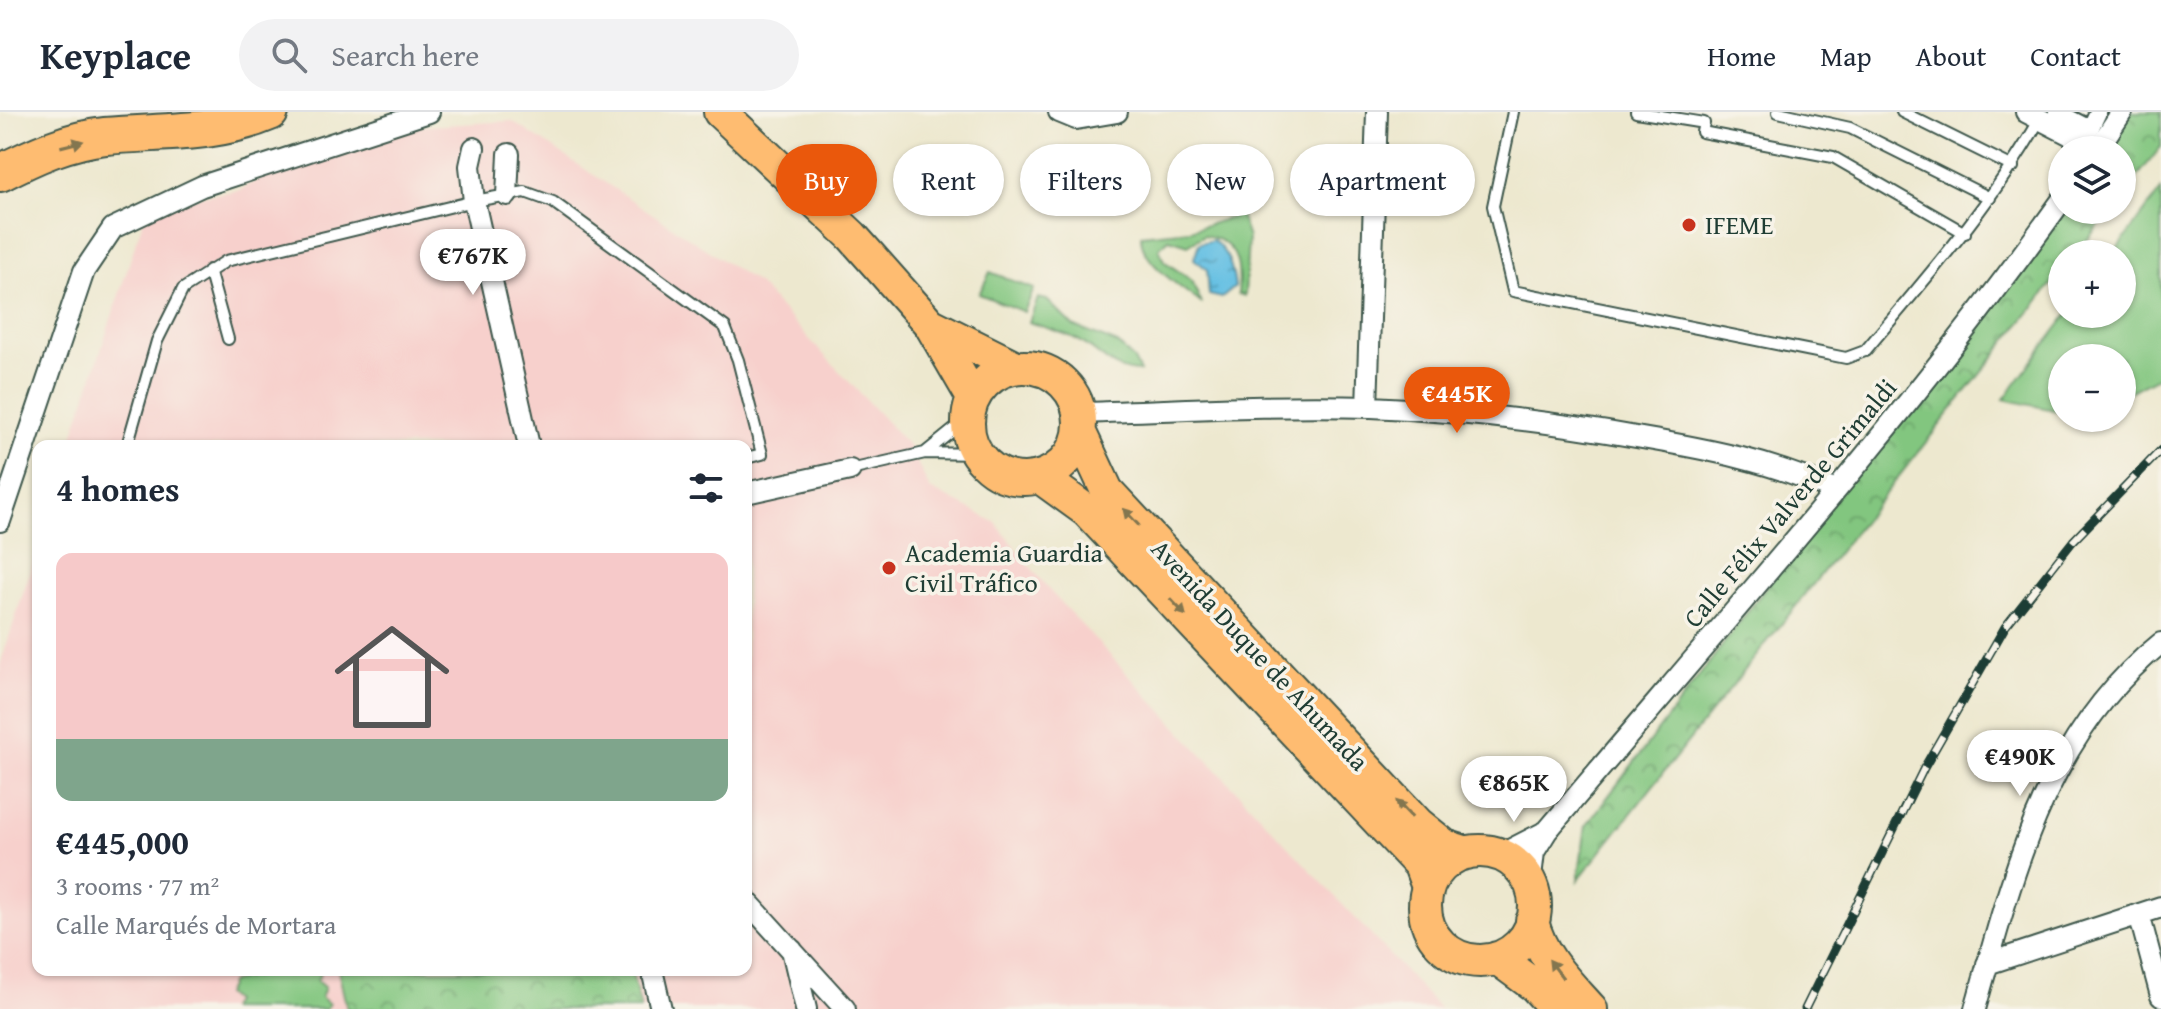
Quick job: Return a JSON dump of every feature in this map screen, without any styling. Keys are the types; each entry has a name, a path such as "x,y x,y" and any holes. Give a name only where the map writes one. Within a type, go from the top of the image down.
{"highway":[{"path":"0,173 41,152 102,136 221,129 270,112"}],"main road":[{"path":"720,112 852,236 930,324 970,409 970,441 978,454 1000,474 1018,479 1040,477 1057,468 1071,454 1080,423 1072,392 1055,375 1037,368 1016,367 930,324"},
{"path":"970,409 991,377 1016,367"},
{"name":"Avenida Duque de Ahumada","path":"1080,423 1107,491 1418,824 1445,846 1467,853"},
{"name":"Avenida Duque de Ahumada","path":"1040,477 1087,511 1109,534 1420,865 1428,887"},
{"path":"1532,921 1519,944 1497,958 1463,958 1441,945 1429,927 1425,914 1428,887 1445,863 1467,853 1500,855 1523,872 1534,899 1532,921 1537,939 1554,969 1591,1009"},
{"path":"1497,958 1535,986 1556,1009"}],"street":[{"path":"0,521 84,271 113,228 202,186 429,112"},
{"path":"1059,112 1076,119 1117,112"},
{"path":"1367,407 1377,112"},
{"path":"2041,114 2090,129 2098,112"},
{"path":"2106,136 2122,112"},
{"path":"2041,114 2077,136"},
{"path":"474,148 470,166 474,201 528,440"},
{"path":"507,195 509,154"},
{"name":"Calle Félix Valverde Grimaldi","path":"1530,885 1534,852 1547,831 1984,310 2048,220"},
{"path":"1080,423 1251,406 1367,407 1499,417 1664,442 1796,472 1835,491"},
{"path":"752,492 850,470"},
{"path":"1975,1009 2017,858 2052,782 2072,746 2111,693 2161,643"},
{"name":"Calle Félix Valverde Grimaldi","path":"1500,855 1547,831"},
{"path":"752,906 845,1009"},
{"path":"1987,964 2161,907"},
{"path":"2139,914 2161,996"},
{"path":"792,948 806,1009"},
{"path":"653,976 661,1009"}],"lane":[{"path":"1513,112 1493,206 1513,291 1846,358 1865,351 1965,233 2013,167 2041,114"},
{"path":"1636,112 1705,118 1702,132 1833,157 1965,233"},
{"path":"1778,112 1850,128 1990,198"},
{"path":"1902,112 2013,167"},
{"path":"129,440 157,341 183,289 209,270 251,252 474,201 535,193 553,202 725,327 738,360 762,454 752,456"},
{"path":"209,270 228,339"},
{"path":"925,453 970,409"},
{"path":"850,470 925,453 978,454"}],"shaded area":[{"name":"Academia Guardia Civil Tráfico","path":"512,121 757,283 909,446 930,489 995,522 1049,590 1440,1009 0,1009 0,665 32,566 32,976 752,976 752,440 72,440 148,205 240,190 343,131"}],"green space":[{"path":"2125,112 2161,112 2161,147 2136,178 2136,136 2107,136"},
{"path":"2161,190 2161,375 2136,388 2136,344 2048,344 2048,409 2004,399 2057,328 2136,328 2136,240 2124,240"},
{"path":"2048,214 2048,224 2100,224 2087,240 2048,240 2048,289 1578,880 1586,826"},
{"path":"1240,216 1248,238 1245,296 1238,294 1239,272 1234,255 1230,248 1215,238 1204,235 1188,245 1169,239 1159,248 1164,261 1191,280 1202,304 1164,274 1147,255 1141,235 1190,230"},
{"path":"990,272 1034,289 1024,312 979,294"},
{"path":"1038,298 1047,300 1073,326 1118,344 1134,360 1140,372 1122,369 1073,337 1029,322"},
{"path":"258,976 319,976 317,981 325,988 321,997 329,1004 326,1009 229,1009 233,1001 225,994 231,982"},
{"path":"339,976 633,976 641,1009 347,1009"}],"water":[{"path":"1213,240 1226,255 1234,280 1235,287 1222,298 1209,295 1207,269 1194,259 1199,243"}],"railway":[{"path":"1805,1009 1924,768 2005,627 2073,541 2161,450"}],"place":[{"name":"IFEME","path":"1689,225"},
{"name":"Academia Guardia Civil Tráfico","path":"889,568"}]}
